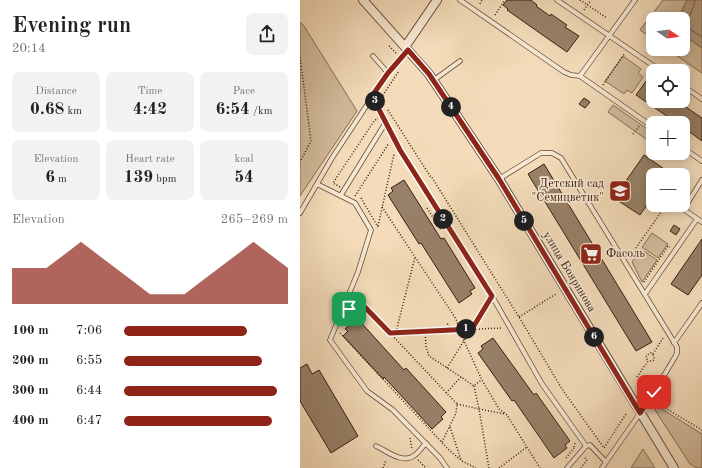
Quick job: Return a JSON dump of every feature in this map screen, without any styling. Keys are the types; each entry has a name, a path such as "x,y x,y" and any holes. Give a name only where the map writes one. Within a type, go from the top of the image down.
{"street":[{"name":"улица Бояринова","path":"362,0 434,80 499,179 674,468"},
{"path":"406,48 436,0"}],"lane":[{"path":"460,0 564,72 580,76 646,122"},
{"path":"557,0 650,64"},
{"path":"580,76 635,0"},
{"path":"300,213 332,158 372,96 406,48"},
{"path":"373,56 388,73"},
{"path":"434,80 460,61"},
{"path":"690,91 702,100"},
{"path":"372,96 400,150 492,296 542,384 586,446"},
{"path":"340,196 386,122"},
{"path":"499,179 541,153 552,153 558,155 645,294 677,350 675,357 650,399 602,468"},
{"path":"690,153 702,161"},
{"path":"702,180 684,207 686,211 702,222"},
{"path":"317,184 355,203 371,230 358,272 330,340 367,391 393,410 440,458 447,468"},
{"path":"645,294 697,218"},
{"path":"674,343 702,303"},
{"path":"376,446 399,458 406,459 414,456 426,443"},
{"path":"586,446 590,445 606,462"},
{"path":"567,468 586,446"}],"path":[{"path":"480,4 482,0"},
{"path":"495,15 505,0"},
{"path":"580,0 607,18"},
{"path":"381,98 405,62 389,46"},
{"path":"599,90 628,49"},
{"path":"300,57 311,141 300,162"},
{"path":"385,105 459,219 562,390 604,448 626,414"},
{"path":"634,134 643,120"},
{"path":"355,196 388,142 391,148"},
{"path":"382,207 456,319 464,341 482,380 499,409 507,415 540,468"},
{"path":"626,263 661,212"},
{"path":"396,332 415,257"},
{"path":"350,291 457,404 507,415"},
{"path":"519,317 556,294"},
{"path":"447,368 492,296"},
{"path":"349,309 358,300"},
{"path":"446,322 452,330"},
{"path":"341,327 339,333 449,450 462,461 476,468"},
{"path":"390,333 502,328"},
{"path":"425,331 426,347 429,356 474,386 489,468"},
{"path":"648,361 652,362 654,360 653,354 663,338"},
{"path":"637,377 648,361 646,360 647,355 653,354"},
{"path":"446,393 461,377"},
{"path":"474,386 482,380"},
{"path":"650,399 702,430"},
{"path":"442,442 456,413 457,404"},
{"path":"450,427 462,461"},
{"path":"499,468 527,447"},
{"path":"383,468 386,460"}],"shaded area":[{"path":"663,0 687,0 681,12 654,12"},
{"path":"300,22 304,26 357,111 300,196"},
{"path":"646,22 646,34 640,30"},
{"path":"690,40 702,48 702,73 677,56 690,56"},
{"path":"623,56 641,69 638,73 643,77 632,93 627,90 624,94 605,81"},
{"path":"613,105 646,128 646,139 608,112"},
{"path":"652,233 668,244 658,258 642,247"},
{"path":"641,249 657,260 642,282 632,262"},
{"path":"657,406 702,434 702,468 697,468 690,464 655,410"},
{"path":"643,449 655,468 631,468"}],"water":[{"path":"687,0 702,0 702,48 690,40 690,12 681,12"}],"building":[{"path":"507,0 531,0 537,5 536,6 550,16 551,14 567,25 565,27 579,36 567,52 507,10 508,9 503,5"},
{"path":"646,81 646,102 636,95"},
{"path":"584,98 590,102 585,108 579,104"},
{"path":"655,108 687,108 702,118 702,141 690,132 690,116 667,116"},
{"path":"644,155 646,156 646,160 651,160 663,168 646,168 646,206 640,215 614,198"},
{"path":"544,164 652,342 636,351 528,174"},
{"path":"404,180 441,239 444,238 475,288 470,291 472,294 459,303 421,243 419,244 388,195 393,191 391,188"},
{"path":"674,225 680,229 676,235 670,231"},
{"path":"702,239 702,275 688,295 671,284"},
{"path":"357,318 404,370 406,368 446,412 441,417 443,419 432,429 384,377 383,379 343,336 348,331 345,329"},
{"path":"493,338 534,395 536,393 570,441 565,445 567,448 554,458 514,400 512,401 478,353 483,349 481,346"},
{"path":"307,364 312,374 319,370 358,436 331,453 300,401 300,368"}],"place":[{"name":"Детский сад \"Семицветик\"","path":"620,191"},
{"name":"Фасоль","path":"591,254"}],"route":[{"path":"349,309 358,300 390,333 472,329 492,296 400,150 372,96 388,73 408,50 429,74 499,179 640,413 654,392"}]}
